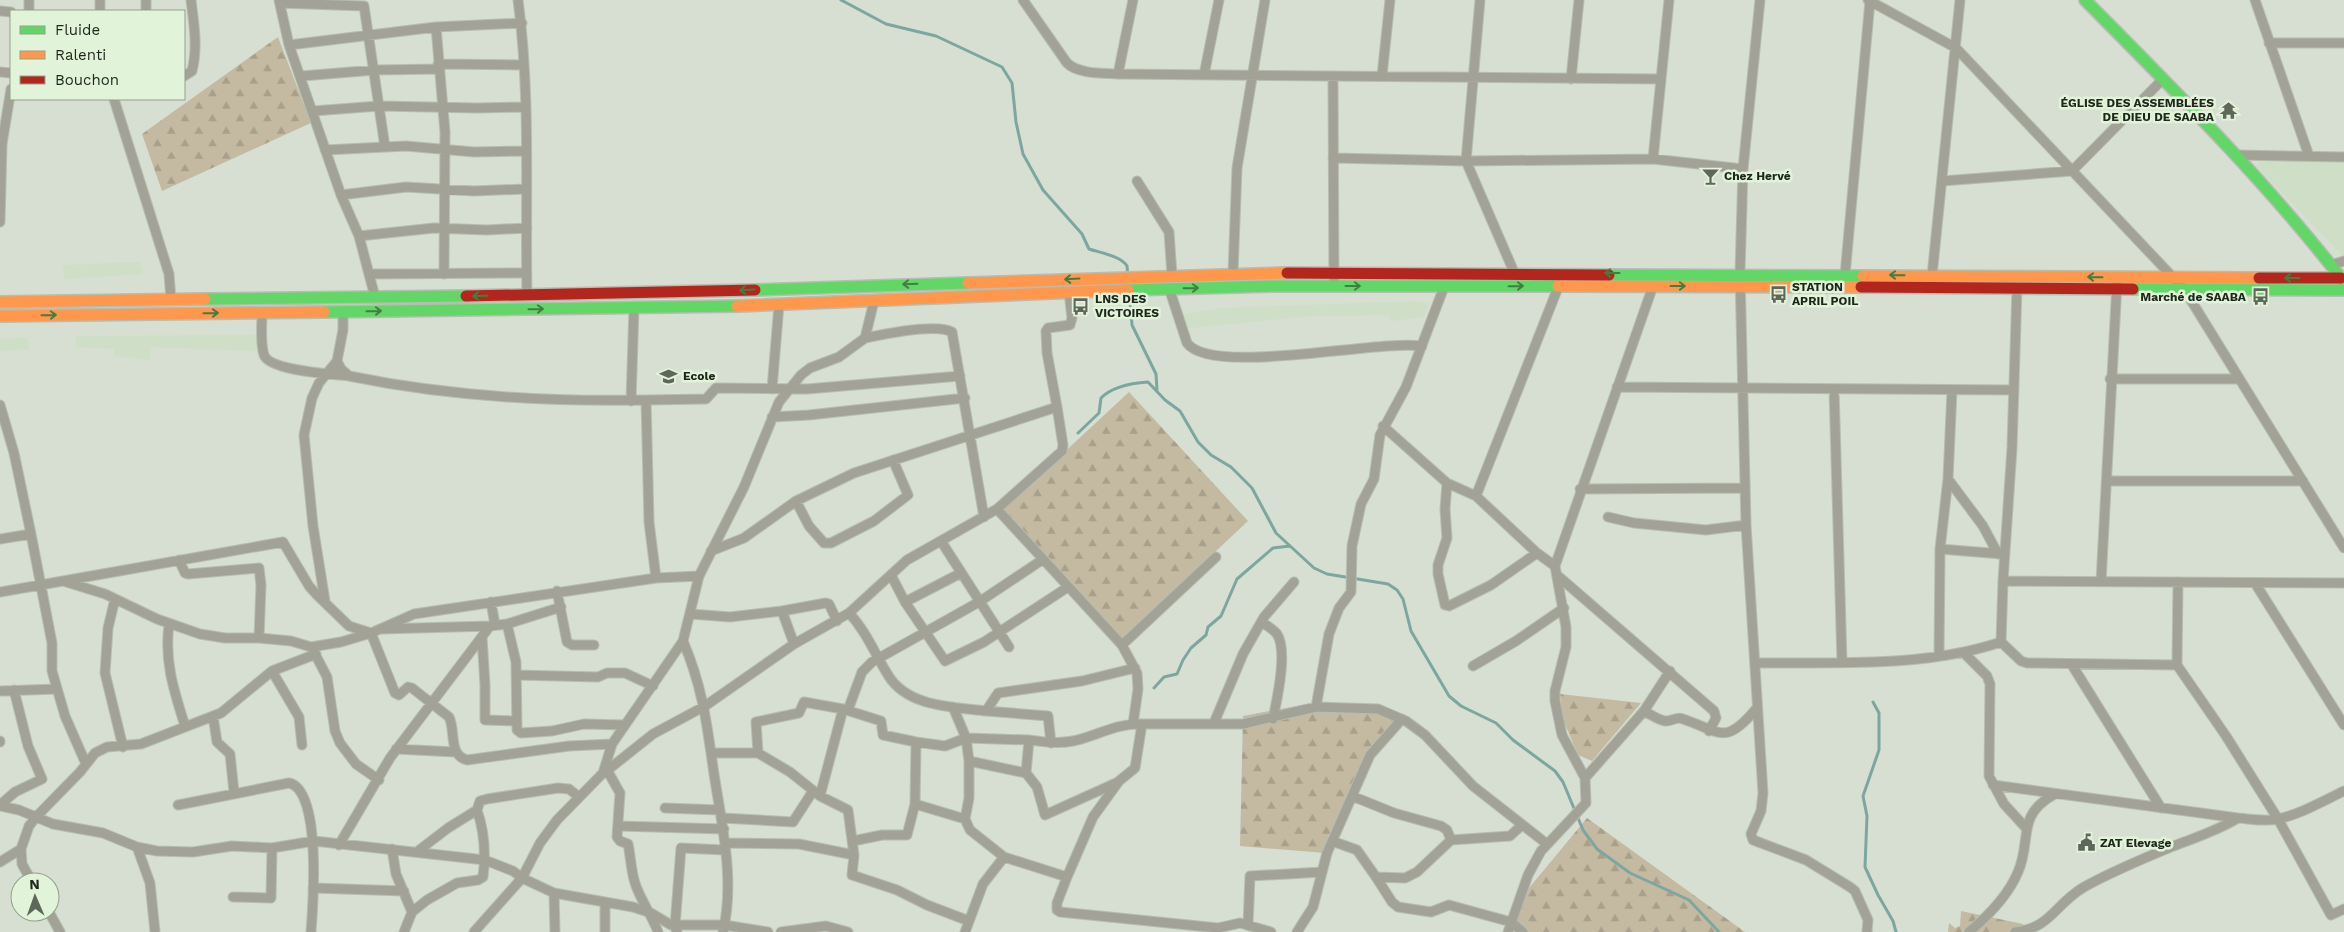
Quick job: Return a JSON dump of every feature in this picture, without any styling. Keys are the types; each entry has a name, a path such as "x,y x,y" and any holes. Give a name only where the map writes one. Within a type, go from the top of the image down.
{"street":[{"path":"185,76 192,72 196,52 196,33 191,0"},
{"path":"518,0 522,23 524,65 527,228 526,295"},
{"path":"1023,0 1070,66 1118,74 1382,76 1472,79 1660,79"},
{"path":"1118,74 1133,0"},
{"path":"1204,75 1219,0"},
{"path":"1233,273 1236,168 1251,75 1266,0"},
{"path":"1382,76 1390,0"},
{"path":"1480,0 1466,160 1514,272"},
{"path":"1571,79 1578,0"},
{"path":"1653,159 1669,0"},
{"path":"1760,0 1743,169 1740,274 1746,525 1762,806 1751,838 1761,844 1806,860 1855,891 1868,920 1867,932"},
{"path":"1845,274 1869,0 1956,48 2175,278 2184,289 2344,548"},
{"path":"1932,276 1960,0"},
{"path":"2085,0 2236,155 2306,234 2342,280"},
{"path":"2254,0 2309,156"},
{"path":"376,297 359,236 341,195 302,76 289,45 279,2 363,6 375,70 385,147"},
{"path":"289,45 436,27 522,23"},
{"path":"436,27 445,150 444,274"},
{"path":"2269,43 2344,43"},
{"path":"302,76 375,70 524,65"},
{"path":"1333,77 1334,286"},
{"path":"1942,180 2072,171 2162,80"},
{"path":"0,222 3,114 10,92"},
{"path":"114,100 169,274 172,300"},
{"path":"312,111 379,106 477,108 524,106"},
{"path":"325,150 406,146 445,150 525,151"},
{"path":"2236,155 2344,156"},
{"path":"1333,158 1466,160 1653,159 1743,169"},
{"path":"1137,182 1169,232 1172,275"},
{"path":"341,195 406,187 474,191 526,190"},
{"path":"359,236 444,228 486,230 527,228"},
{"path":"2332,265 2344,261"},
{"path":"0,302 716,292 1233,273 1334,272 1845,274 2117,283 2184,289 2344,290"},
{"path":"370,274 526,273"},
{"path":"0,316 779,305 1169,288 1559,285 2017,288 2175,278 2342,280"},
{"path":"2100,582 2107,482 2110,379 2117,283"},
{"path":"1476,496 1559,285"},
{"path":"1508,932 1528,875 1547,844 1584,806 1586,799 1585,778 1562,735 1555,701 1555,691 1566,647 1564,608 1555,566 1580,489 1653,286"},
{"path":"1316,707 1329,634 1339,608 1351,592 1352,546 1361,504 1374,479 1379,440 1383,426 1406,388 1444,287"},
{"path":"1169,288 1187,343 1207,354 1227,357 1318,354 1396,344 1422,346"},
{"path":"2017,288 2014,390 2002,554 2001,642 2021,661 2027,663 2177,665"},
{"path":"474,932 522,878 540,844 557,820 605,771 653,734 705,706 794,644 849,613 915,555 996,509 1062,451 1063,445 1047,353 1046,331 1048,328 1070,325 1072,318 1069,292"},
{"path":"865,338 874,301"},
{"path":"772,389 779,305"},
{"path":"631,400 634,308"},
{"path":"325,601 303,450 307,412 319,383 337,361 343,330 343,312"},
{"path":"262,313 263,350 266,359 284,367 445,392 530,398 703,399 709,397 716,388 827,388 960,376"},
{"path":"658,932 651,913 641,898 635,884 628,844 617,839 620,793 605,771 612,744 683,641 691,614 698,576 744,487 772,417 789,388 810,368 840,357 865,338 897,332 943,328 949,330 954,335 984,517"},
{"path":"337,361 341,369 349,376"},
{"path":"2110,379 2239,379"},
{"path":"1618,387 2014,390"},
{"path":"1834,389 1842,662"},
{"path":"1939,656 1940,549 1948,479 1952,390"},
{"path":"772,417 809,415 965,398"},
{"path":"646,400 649,522 656,578"},
{"path":"0,405 14,453 31,534 52,643 52,664 57,689 72,735 86,764"},
{"path":"711,551 744,538 796,501 854,473 1057,407"},
{"path":"1383,426 1447,483 1476,496 1537,553 1555,566"},
{"path":"796,501 815,536 824,543 831,543 874,521 908,495 893,460"},
{"path":"1948,479 2002,554"},
{"path":"2107,482 2303,481"},
{"path":"1447,483 1445,509 1447,538 1438,565 1438,574 1445,605 1449,606 1491,585 1537,553"},
{"path":"1580,489 1745,488"},
{"path":"996,509 1122,644 1135,668 1138,689 1135,768 1119,782 1093,817 1057,902 1057,910 1060,912 1218,928 1236,923 1271,932"},
{"path":"1608,517 1634,523 1706,530 1746,525"},
{"path":"0,539 31,534"},
{"path":"941,541 1009,647"},
{"path":"0,592 283,542 309,586 349,626 374,631 493,626 508,624 561,607"},
{"path":"1940,549 2002,554"},
{"path":"1122,644 1216,557"},
{"path":"179,560 185,573 191,574 259,568 261,585 259,638"},
{"path":"665,808 793,822 816,793 845,710 864,670 879,657 979,602 1042,560"},
{"path":"905,602 961,573"},
{"path":"891,575 905,602 945,661 984,642 1068,587"},
{"path":"26,872 22,864 20,849 29,826 95,753 102,748 141,744 213,716 230,706 272,671 313,650 374,631 414,614 557,591 656,578 698,576"},
{"path":"1558,576 1670,671 1716,714 1716,718 1709,731"},
{"path":"63,581 94,590 169,625 214,637 291,641 313,650 326,677 335,731 340,743 356,764 379,780"},
{"path":"2002,581 2344,583"},
{"path":"1214,723 1240,661 1262,622 1270,608 1294,582"},
{"path":"2178,582 2177,665 2226,736 2278,819 2331,915 2344,910"},
{"path":"2255,582 2344,725"},
{"path":"557,591 568,644 594,645"},
{"path":"115,599 108,628 105,673 123,747"},
{"path":"340,845 350,823 379,780 396,749 432,706 482,637 493,626 491,602"},
{"path":"691,614 728,617 782,611 828,603 837,621"},
{"path":"1473,666 1564,608"},
{"path":"782,611 794,644"},
{"path":"849,613 860,625 879,657 888,677 900,690 918,699 953,707 1048,716 1051,743"},
{"path":"1262,622 1273,630 1279,638 1280,677 1273,719"},
{"path":"508,624 516,675 516,729 521,733 552,731 584,724 625,725"},
{"path":"169,625 166,646 170,677 185,726"},
{"path":"374,631 395,694 399,695 410,687 450,720 455,752 460,758 467,760 569,746 612,744"},
{"path":"482,637 486,685 485,720 516,721"},
{"path":"683,641 705,706 724,829 728,885 724,929"},
{"path":"1755,663 1842,662 1939,656 1964,653 2001,642"},
{"path":"1964,653 1987,676 1990,684 1988,767 1993,785 2004,804 2026,828"},
{"path":"2072,665 2161,808"},
{"path":"986,711 998,693 1082,681 1135,668"},
{"path":"272,671 298,717 302,745"},
{"path":"1585,778 1644,710 1670,671"},
{"path":"516,675 598,677 607,673 624,673 653,686"},
{"path":"0,691 57,689"},
{"path":"14,690 28,746 42,779 14,792 0,805 63,827 103,833 137,847 157,851 193,852 232,846 272,848 314,841 418,851 485,860 513,871 522,878 554,893 633,907 651,913 676,929 724,929 768,932"},
{"path":"758,753 757,721 799,713 804,702 845,710 882,721 883,734 916,742 949,746 966,738 1029,740 1051,743 1072,741 1113,727 1138,724 1244,724 1273,719 1316,707 1372,708 1402,719 1425,735 1473,786 1547,844"},
{"path":"953,707 966,738 969,761 969,798 965,819 968,828 1004,857 1067,877"},
{"path":"1644,710 1666,721 1681,718 1709,731 1727,733 1743,725 1756,709"},
{"path":"213,716 217,742 230,754 234,792"},
{"path":"1297,932 1313,907 1332,841 1370,755 1402,719"},
{"path":"1026,773 1029,740"},
{"path":"853,841 882,835 906,835 915,804 916,742"},
{"path":"396,749 455,752"},
{"path":"712,753 758,753 790,772 816,793 848,810 854,855 852,875 897,890 927,905 970,920"},
{"path":"969,761 1026,773 1037,787 1044,813 1047,815 1119,782"},
{"path":"178,805 218,798 234,792 293,784 303,799 314,841 311,932"},
{"path":"1993,785 2054,795 2238,818 2278,819 2309,808 2344,791"},
{"path":"418,851 448,828 477,810 480,802 487,799 546,789 569,789 579,797"},
{"path":"1969,932 1982,921 2014,881 2020,869 2026,828 2035,808 2054,795"},
{"path":"1352,796 1394,813 1441,826 1447,830 1451,840"},
{"path":"915,804 965,819"},
{"path":"404,932 412,912 451,886 482,879 485,860 484,830 477,810"},
{"path":"2015,932 2028,930 2049,920 2064,900 2086,886 2238,818"},
{"path":"1376,877 1395,879 1412,875 1451,840 1510,836 1522,825"},
{"path":"618,826 724,829"},
{"path":"1332,841 1357,850 1392,902 1398,907 1431,912 1449,905 1511,922 1523,932"},
{"path":"676,929 681,848 799,844 854,855"},
{"path":"137,847 150,883 155,932"},
{"path":"233,897 271,898 272,848"},
{"path":"0,862 20,849"},
{"path":"392,850 396,874 412,912"},
{"path":"964,932 983,884 1004,857"},
{"path":"1248,925 1250,876 1322,872"},
{"path":"313,888 404,891"},
{"path":"554,893 555,932"},
{"path":"605,902 605,932"},
{"path":"781,932 826,926 848,932"}],"shaded area":[{"path":"2264,156 2344,157 2344,257 2256,166"},
{"path":"140,262 143,274 64,279 63,265"},
{"path":"1415,301 1428,303 1425,316 1390,321 1389,315 1312,316 1179,329 1178,315 1223,308"},
{"path":"256,335 258,351 151,347 150,360 114,356 114,349 76,347 76,336"},
{"path":"28,337 29,349 0,351 0,339"}],"green space":[{"path":"278,37 311,123 162,191 142,134"},
{"path":"1129,392 1248,521 1120,641 1000,512"},
{"path":"1560,694 1641,703 1592,761 1578,755 1562,717"},
{"path":"1302,705 1378,711 1398,720 1365,756 1325,853 1240,846 1243,716"},
{"path":"1587,818 1745,932 1526,932 1515,924 1529,888"},
{"path":"1961,911 2023,924 2025,932 1948,932 1949,923 1955,928 1960,926"}],"waterway":[{"path":"841,0 886,24 936,36 1002,67 1012,83 1016,122 1023,154 1043,190 1082,234 1089,249 1116,257 1127,266 1132,325 1156,374 1157,390"},
{"path":"1078,433 1099,413 1101,398 1106,394 1123,386 1148,382 1165,400 1180,411 1198,442 1211,455 1231,467 1252,488 1276,533 1314,568 1327,574 1388,584 1397,590 1403,599 1411,631 1449,696 1461,706 1496,723 1513,740 1555,771 1563,782 1583,830 1597,849 1630,873 1689,900 1719,932"},
{"path":"1154,688 1164,677 1177,674 1191,648 1206,635 1208,627 1221,616 1237,579 1273,548 1290,546"},
{"path":"1873,702 1879,713 1879,750 1863,796 1867,816 1865,867 1893,921 1896,932"}],"traffic: fast":[{"path":"2085,0 2252,172 2344,282"},
{"path":"1609,275 1863,276"},
{"path":"755,290 968,283"},
{"path":"1128,290 1274,286 1558,286"},
{"path":"2133,289 2344,290"},
{"path":"205,299 466,296"},
{"path":"324,312 737,306"}],"traffic: slow":[{"path":"968,283 1287,273"},
{"path":"1863,276 2259,278"},
{"path":"1558,286 1861,287"},
{"path":"737,306 1128,290"},
{"path":"0,302 205,299"},
{"path":"0,316 324,312"}],"traffic: jam":[{"path":"1287,273 1609,275"},
{"path":"2259,278 2341,278"},
{"path":"1861,287 2133,289"},
{"path":"466,296 755,290"}],"place":[{"name":"ÉGLISE DES ASSEMBLÉES DE DIEU DE SAABA","path":"2228,110"},
{"name":"Chez Hervé","path":"1710,176"},
{"name":"STATION APRIL POIL","path":"1778,294"},
{"name":"Marché de SAABA","path":"2260,297"},
{"name":"LNS DES VICTOIRES","path":"1081,306"},
{"name":"Ecole","path":"669,376"},
{"name":"ZAT Elevage","path":"2086,843"}]}
